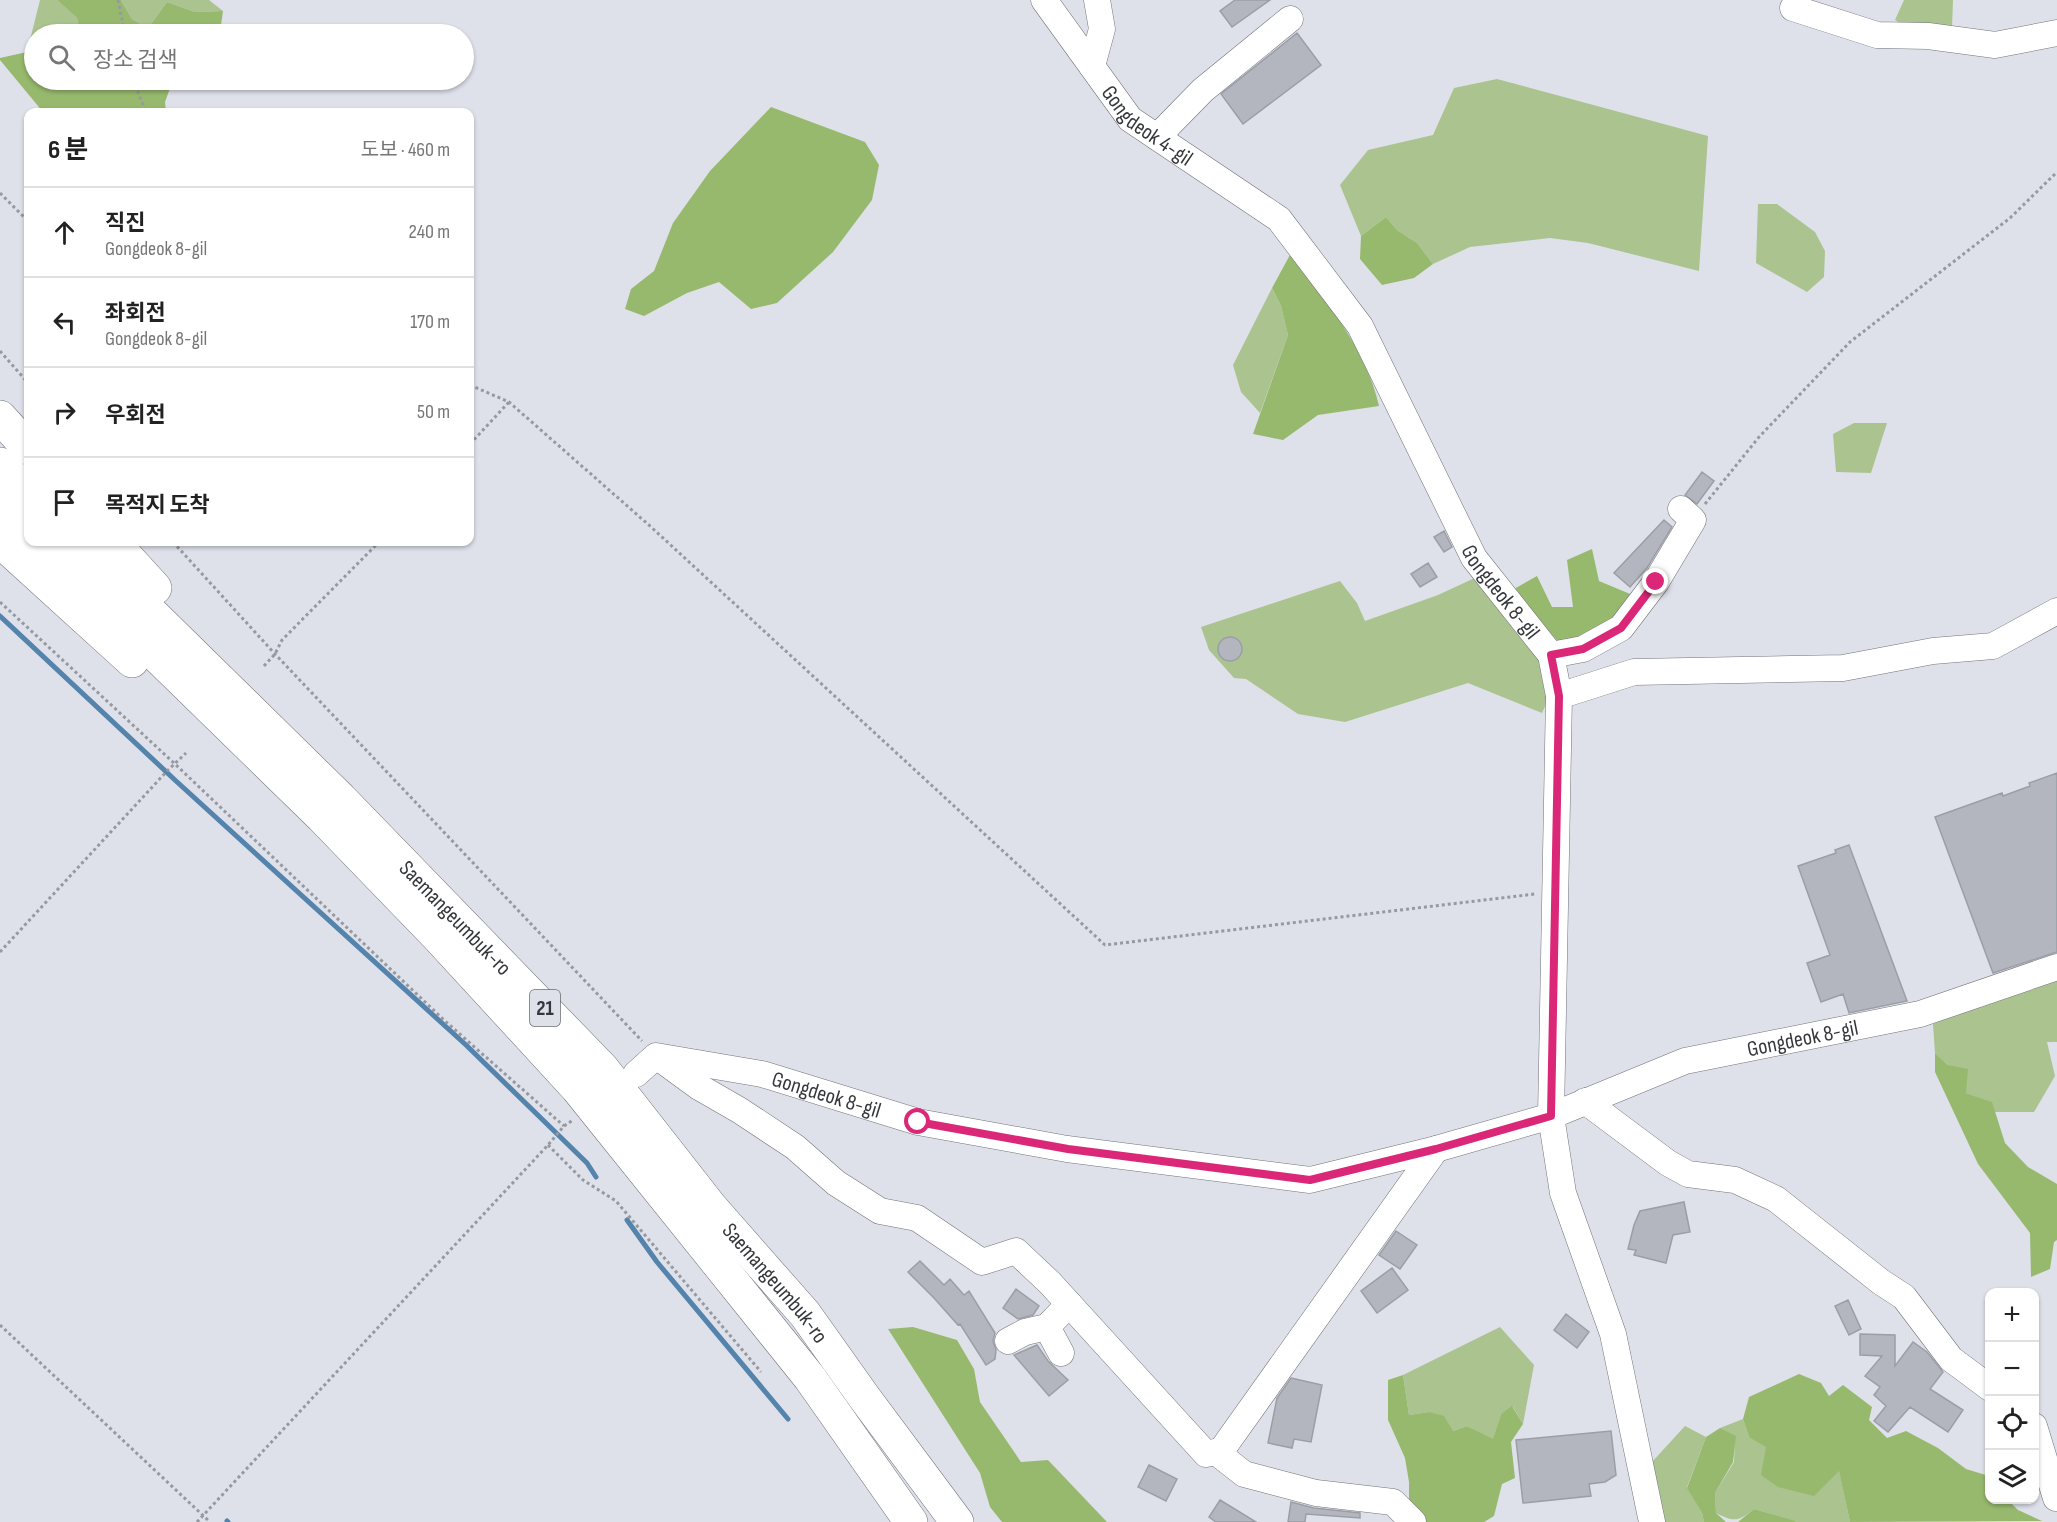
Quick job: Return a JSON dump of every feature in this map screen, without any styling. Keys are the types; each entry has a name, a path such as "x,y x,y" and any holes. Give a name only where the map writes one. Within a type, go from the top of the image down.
{"highway":[{"path":"0,417 24,444"},
{"path":"0,464 24,488"},
{"path":"0,502 24,526"},
{"path":"0,542 135,664 331,808"},
{"name":"Saemangeumbuk-ro","path":"44,546 331,808 602,1068 710,1206 805,1314 957,1522"},
{"name":"Saemangeumbuk-ro","path":"83,546 331,808 440,939 577,1089 810,1377 911,1522"},
{"path":"116,546 331,808"}],"street":[{"name":"Gongdeok 4-gil","path":"1044,0 1130,119 1279,219"},
{"path":"1092,66 1102,29 1097,0"},
{"path":"1793,8 1877,35 1928,36 1995,45 2057,33"},
{"path":"1156,137 1203,90 1290,19"},
{"name":"Gongdeok 8-gil","path":"1279,219 1360,326 1474,558 1551,655 1559,696 1551,1116 1563,1193 1613,1334 1652,1522"},
{"path":"1551,655 1583,649 1621,628 1656,582 1687,514"},
{"path":"1559,696 1634,672 1843,668 1933,651 1993,646 2057,611"},
{"name":"Gongdeok 8-gil","path":"656,1056 762,1074 918,1122 1068,1149 1310,1180 1436,1149 1551,1116 1685,1061 1920,1014 2057,967"},
{"path":"636,1074 656,1056 699,1087 790,1144 836,1183 880,1211 917,1218 982,1262 1016,1251 1069,1304 1206,1454 1221,1451 1436,1149"},
{"path":"1586,1101 1668,1163 1688,1174 1735,1180 1776,1199 1881,1282 1904,1297 1951,1359 1985,1386"},
{"path":"1008,1341 1025,1332 1047,1327 1069,1304"},
{"path":"1047,1327 1061,1353"},
{"path":"2039,1442 2056,1498"},
{"path":"1216,1452 1244,1474 1316,1493 1393,1502 1413,1522"}],"path":[{"path":"118,0 122,24"},
{"path":"137,90 144,108"},
{"path":"1687,514 1850,342 2010,218 2057,172"},
{"path":"0,193 24,216"},
{"path":"0,351 24,378"},
{"path":"474,387 509,402 650,526 1105,945 1555,891"},
{"path":"474,440 509,402"},
{"path":"177,546 275,654 656,1056"},
{"path":"264,666 275,654 282,640 375,546"},
{"path":"0,602 175,764 445,1021 563,1127"},
{"path":"0,952 161,777 186,753"},
{"path":"197,1522 563,1127 575,1119"},
{"path":"548,1145 583,1180 616,1201 761,1372"},
{"path":"0,1325 210,1522"}],"green space":[{"path":"40,0 57,0 77,18 78,24 34,24"},
{"path":"57,0 121,0 132,19 141,24 78,24 77,18"},
{"path":"121,0 209,0 223,11 195,12 167,2 151,24 141,24 132,19"},
{"path":"1904,0 1953,0 1952,28 1905,26 1895,20"},
{"path":"167,2 195,12 223,11 221,24 151,24"},
{"path":"24,53 24,89 0,60 0,58"},
{"path":"1497,79 1708,136 1699,271 1588,243 1550,238 1470,247 1433,264 1417,243 1397,230 1386,217 1361,236 1340,185 1368,150 1433,135 1454,88"},
{"path":"25,90 169,90 165,102 166,108 40,108"},
{"path":"771,107 865,142 879,165 872,200 833,252 777,303 751,309 719,282 687,293 644,316 625,309 631,289 654,271 673,223 710,171"},
{"path":"1758,204 1777,204 1815,232 1825,251 1824,277 1807,292 1756,263"},
{"path":"1386,217 1397,230 1417,243 1433,264 1414,278 1382,285 1360,259 1361,236"},
{"path":"1291,253 1343,326 1365,364 1379,406 1318,415 1283,440 1253,434 1288,335 1281,306 1272,288"},
{"path":"1272,288 1281,306 1288,335 1260,413 1241,392 1233,365"},
{"path":"1854,423 1887,423 1871,473 1836,472 1833,434"},
{"path":"1592,549 1599,581 1635,596 1612,624 1583,639 1560,644 1514,589 1537,576 1552,607 1573,607 1567,560"},
{"path":"1479,576 1540,657 1552,691 1542,713 1468,683 1345,722 1298,714 1246,679 1234,678 1209,650 1201,627 1340,581 1357,603 1365,621 1438,595"},
{"path":"2057,974 2057,1042 2047,1042 2055,1076 2034,1112 1995,1112 1991,1102 1966,1093 1948,1065 1935,1053 1933,1024"},
{"path":"1935,1053 1948,1065 1968,1069 1966,1093 1992,1102 2005,1143 2028,1167 2057,1184 2057,1240 2054,1242 2050,1269 2031,1277 2030,1233 1978,1164 1935,1072"},
{"path":"913,1327 957,1340 974,1369 980,1402 1021,1462 1048,1460 1107,1522 1002,1522 990,1507 980,1473 888,1329"},
{"path":"1500,1327 1534,1365 1523,1424 1513,1407 1501,1414 1493,1440 1467,1426 1453,1431 1429,1412 1409,1415 1403,1375"},
{"path":"1799,1374 1821,1383 1829,1396 1843,1385 1872,1407 1869,1420 1887,1438 1906,1431 1938,1448 1966,1469 1985,1475 1985,1504 2012,1504 2018,1510 2042,1521 1850,1522 1839,1471 1814,1496 1778,1487 1761,1475 1766,1447 1749,1437 1743,1419 1749,1397"},
{"path":"1403,1375 1409,1415 1429,1412 1444,1416 1453,1431 1467,1426 1493,1439 1501,1414 1512,1406 1523,1424 1511,1442 1515,1478 1502,1484 1494,1516 1484,1522 1409,1522 1409,1482 1405,1458 1388,1420 1388,1380"},
{"path":"1743,1419 1749,1437 1839,1470 1850,1522 1797,1522 1754,1509 1736,1519 1716,1513 1715,1493 1734,1462 1735,1437 1720,1428"},
{"path":"1685,1426 1706,1437 1687,1487 1702,1513 1704,1522 1660,1522 1651,1463"},
{"path":"1720,1428 1736,1436 1733,1462 1715,1493 1716,1513 1726,1522 1704,1522 1702,1513 1687,1488 1706,1437"},
{"path":"1754,1509 1792,1520 1797,1522 1738,1522"}],"building":[{"path":"1235,0 1270,0 1232,27 1220,11"},
{"path":"1297,33 1321,65 1243,124 1221,94"},
{"path":"1702,472 1714,481 1697,504 1685,495"},
{"path":"1664,520 1672,527 1647,568 1630,587 1614,573"},
{"path":"1444,531 1452,547 1444,552 1434,537"},
{"path":"1428,563 1437,577 1420,587 1411,574"},
{"path":"1230,637 1238,641 1242,649 1238,657 1230,661 1222,657 1218,649 1222,641"},
{"path":"2057,773 2057,952 1993,973 1935,817 2002,793 2003,796"},
{"path":"1849,845 1907,1001 1849,1013 1843,994 1821,1002 1807,963 1830,955 1798,866 1836,853 1835,850"},
{"path":"1684,1202 1690,1232 1673,1235 1666,1263 1634,1255 1636,1250 1628,1249 1640,1211"},
{"path":"1396,1231 1417,1245 1400,1269 1379,1255"},
{"path":"920,1261 944,1285 950,1279 964,1295 969,1291 995,1333 993,1341 996,1350 995,1359 986,1365 960,1324 958,1325 908,1272"},
{"path":"1392,1268 1408,1290 1377,1313 1361,1291"},
{"path":"1016,1289 1039,1306 1033,1315 1018,1319 1003,1308"},
{"path":"1848,1300 1861,1329 1849,1335 1835,1306"},
{"path":"1566,1314 1589,1332 1577,1348 1554,1330"},
{"path":"1860,1334 1895,1335 1895,1366 1913,1342 1927,1352 1943,1372 1930,1389 1963,1410 1948,1432 1910,1407 1888,1432 1874,1421 1886,1406 1874,1395 1880,1387 1865,1376 1882,1356 1860,1355"},
{"path":"1037,1345 1048,1361 1068,1380 1049,1396 1014,1355"},
{"path":"1291,1378 1322,1385 1311,1442 1294,1439 1292,1448 1268,1443 1277,1398"},
{"path":"1611,1431 1616,1475 1605,1482 1589,1484 1591,1496 1523,1503 1516,1440"},
{"path":"1149,1465 1177,1479 1166,1501 1138,1487"},
{"path":"1220,1500 1256,1522 1216,1522 1209,1517"},
{"path":"1291,1502 1314,1508 1360,1513 1360,1518 1306,1514 1305,1522 1288,1522"}],"waterway":[{"path":"0,616 176,781 466,1045 587,1163 596,1177"},
{"path":"627,1220 657,1262 788,1419"}],"route":[{"path":"918,1122 1068,1149 1310,1180 1436,1149 1551,1116 1559,696 1551,655 1583,649 1621,628 1656,582"}]}
